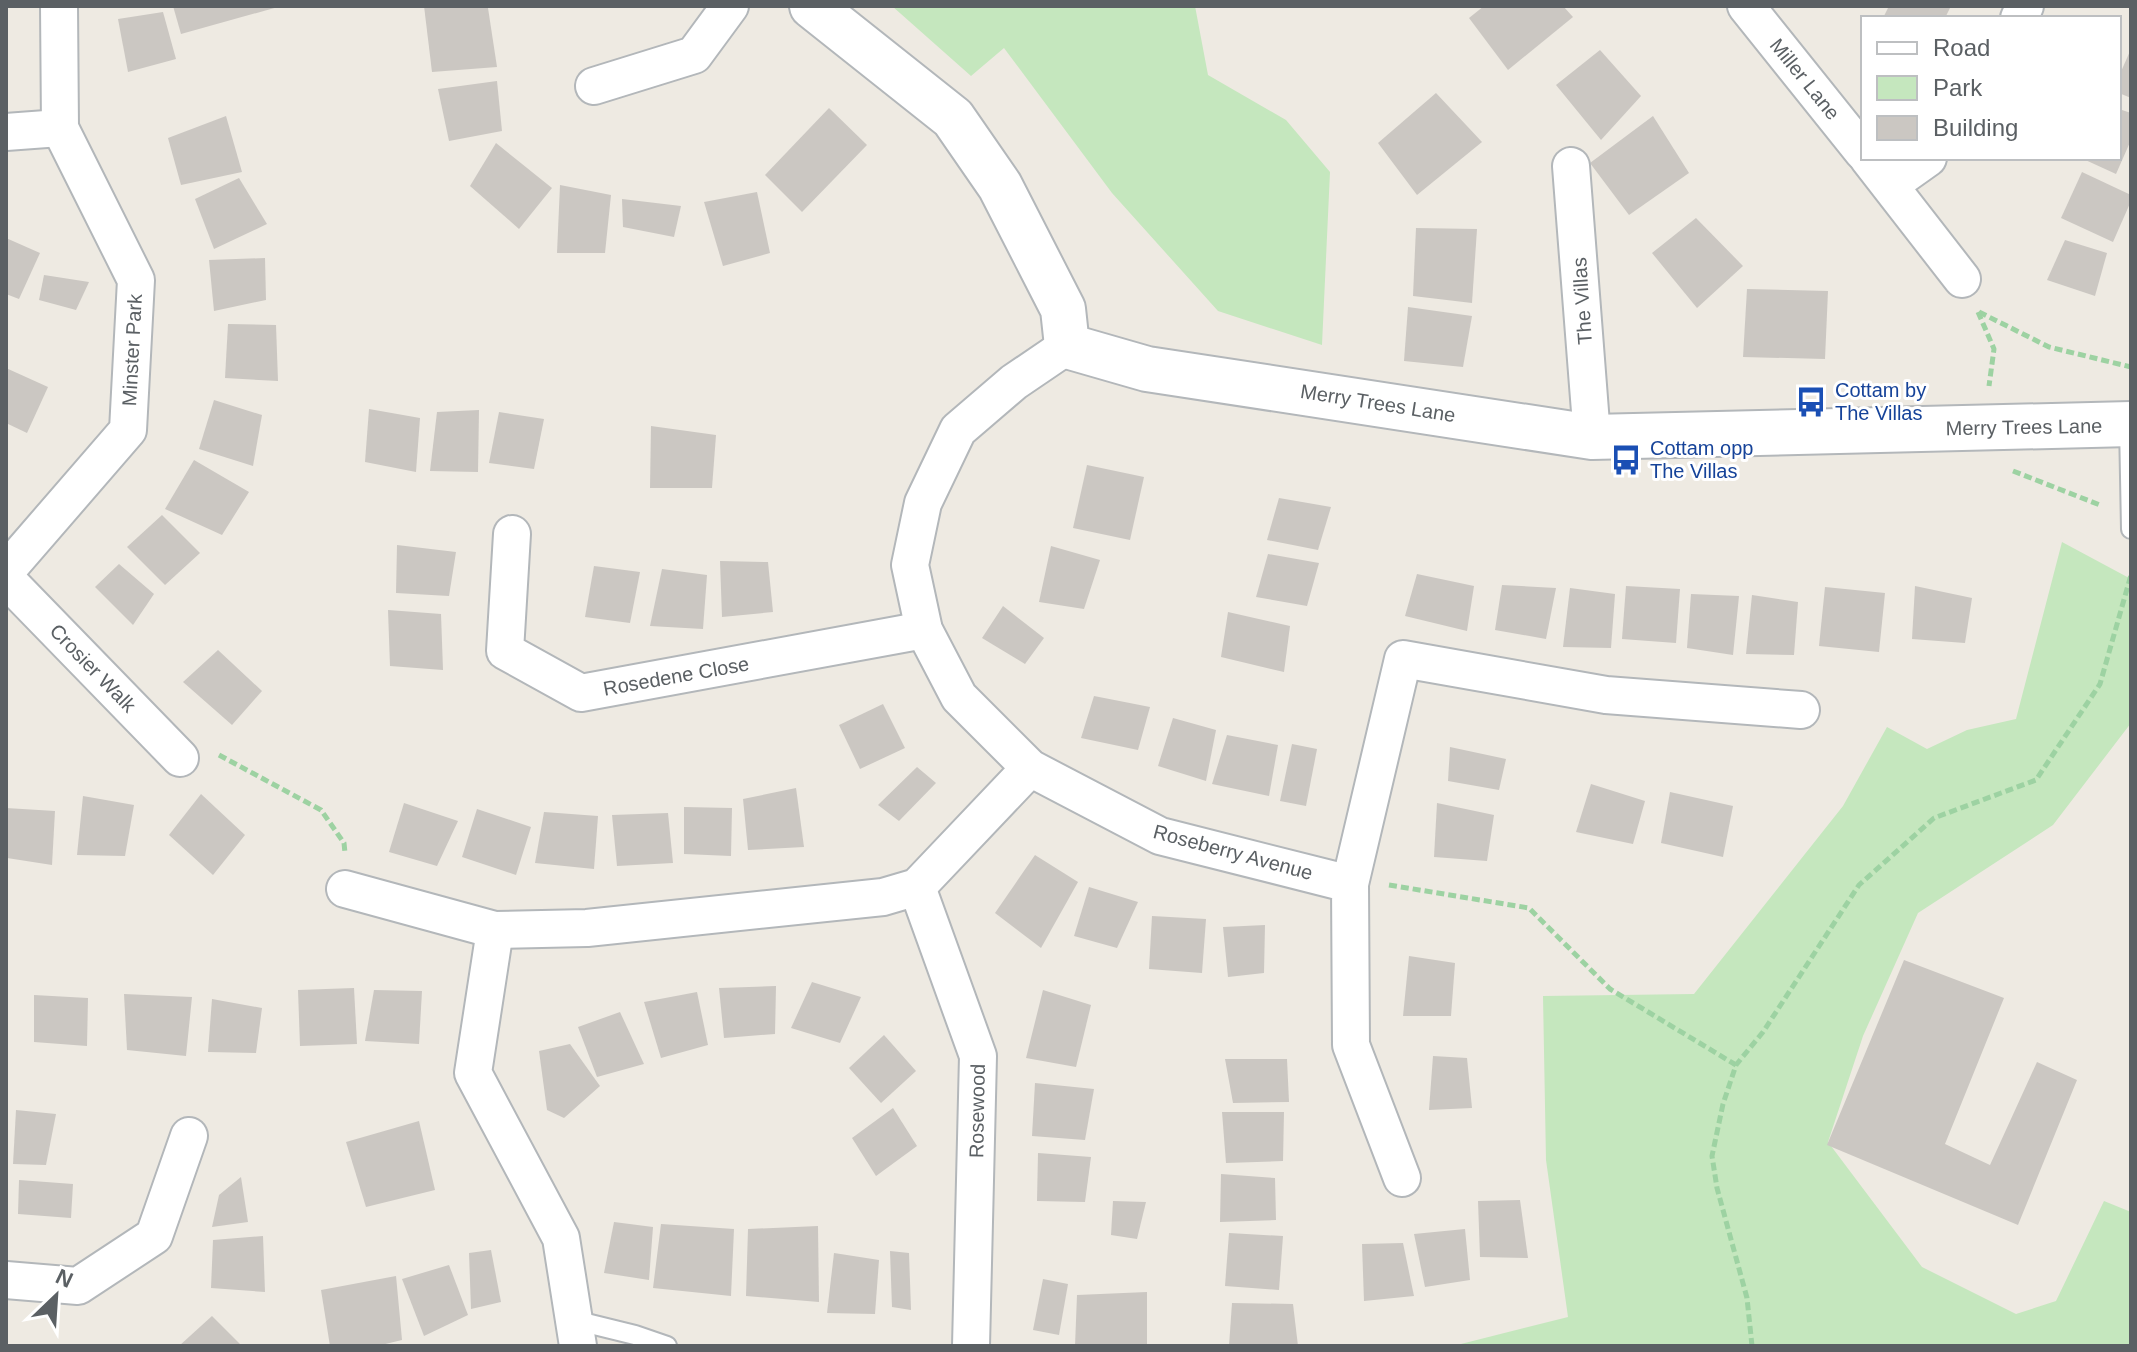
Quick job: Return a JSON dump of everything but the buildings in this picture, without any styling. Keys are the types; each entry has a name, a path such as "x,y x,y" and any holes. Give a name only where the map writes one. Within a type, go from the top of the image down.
{"street":[{"name":"Minster Park","path":"6,571 128,430 136,280 60,128 59,6"},
{"path":"594,86 694,55 730,6"},
{"path":"812,6 953,118 1000,186 1063,309 1067,346"},
{"name":"Miller Lane","path":"1746,6 1861,150"},
{"path":"6,132 60,128"},
{"path":"1921,160 1879,172 1962,279"},
{"name":"The Villas","path":"1571,166 1592,437"},
{"name":"Merry Trees Lane","path":"1067,346 1147,369 1592,437 2130,424"},
{"name":"Roseberry Avenue","path":"1067,346 1014,382 958,430 923,503 910,565 924,630 959,697 1030,768 1160,836 1350,884"},
{"name":"Rosedene Close","path":"512,534 505,651 581,693 924,630"},
{"name":"Crosier Walk","path":"6,579 180,758"},
{"path":"1402,1178 1351,1045 1350,884 1403,659 1606,695 1801,710"},
{"path":"345,889 495,930 587,928 883,897 917,887 1030,768"},
{"name":"Rosewood","path":"917,887 978,1056 971,1346"},
{"path":"495,930 473,1073 561,1238 576,1333"},
{"path":"6,1280 78,1286 154,1236 189,1136"}],"lane":[{"path":"2130,424 2131,529"},
{"path":"576,1333 635,1335 667,1346"}],"path":[{"path":"1978,311 2049,347 2131,367"},
{"path":"1752,1346 1747,1298 1717,1188 1712,1156 1723,1104 1736,1065 1763,1032 1859,885 1934,818 2036,780 2100,684 2131,575"},
{"path":"180,758 210,750 321,810 344,843 345,889"},
{"path":"1350,884 1399,886 1529,908 1610,989 1736,1065"}],"green space":[{"path":"892,6 1195,6 1208,75 1286,120 1330,172 1322,345 1218,311 1112,193 1004,48 971,76"},
{"path":"2062,542 2131,579 2131,723 2053,825 1918,913 1863,1036 1828,1142 1922,1267 2016,1314 2056,1301 2104,1201 2131,1212 2131,1346 1453,1346 1568,1317 1546,1160 1543,996 1694,994 1843,806 1887,727 1927,749 1967,730 2016,719"}],"place":[{"name":"Cottam by The Villas","path":"1811,402"},
{"name":"Cottam opp The Villas","path":"1626,460"}]}
